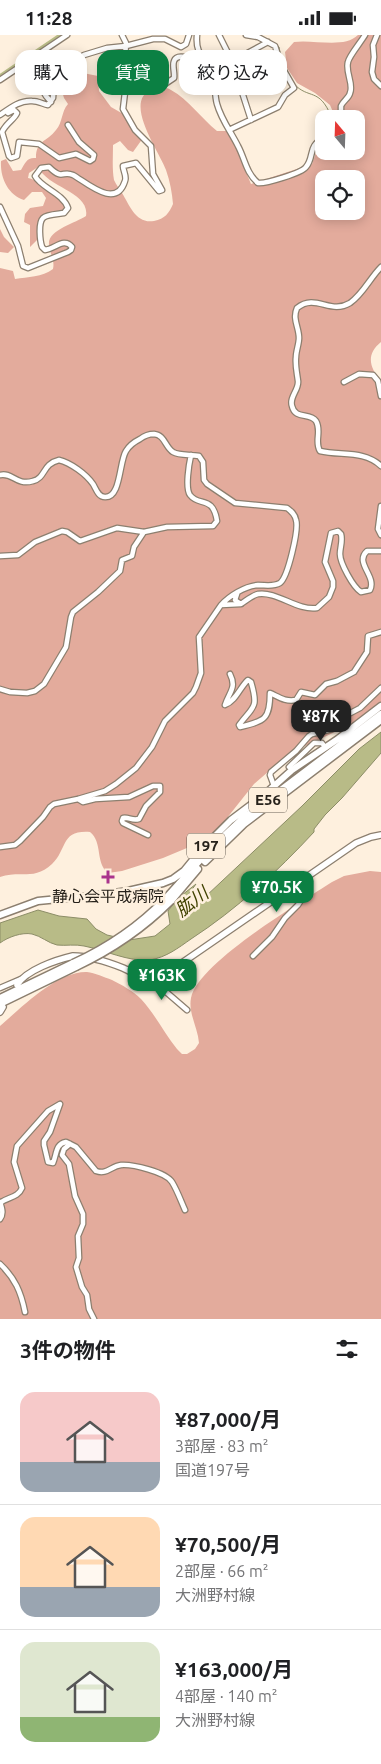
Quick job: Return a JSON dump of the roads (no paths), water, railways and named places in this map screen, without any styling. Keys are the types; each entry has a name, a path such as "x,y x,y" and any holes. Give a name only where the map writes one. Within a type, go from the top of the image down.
{"highway":[{"name":"197","path":"0,915 38,901 119,893 173,879 184,871 202,849 231,821 292,770 381,706"},
{"name":"E56","path":"0,998 103,953 152,920 211,849 241,820 381,714"},
{"name":"E56","path":"168,900 244,824 381,720"},
{"name":"E56","path":"1,1008 74,965"}],"main road":[{"path":"17,985 21,979 32,971 67,958 80,957 120,967 145,979 155,979 167,973 356,843 381,835"}],"street":[{"path":"45,50 67,35"},
{"path":"0,207 18,246 23,266 28,268 68,252 72,247 64,243 50,250 45,250 42,247 42,219 46,216 64,213 68,208 56,193 37,180 35,176 41,168 49,167 54,173 72,175 101,192 109,194 116,192 124,184 126,177 123,166 136,163 159,191 162,190 153,174 151,146 135,131 123,109 126,84 122,67 126,47 122,35"},
{"path":"51,102 54,83 57,77 68,65 84,55 107,48 126,47 148,40 168,40 181,47 186,44 189,35"},
{"path":"196,35 198,50"},
{"path":"219,35 226,50"},
{"path":"229,130 278,107 284,95 294,88 282,67 277,49 258,37 246,35"},
{"path":"341,110 341,106 351,89 347,62 365,35"},
{"path":"377,35 373,45 372,72 374,79 381,86"},
{"path":"253,50 268,42"},
{"path":"169,80 174,77 173,62 179,57"},
{"path":"0,80 15,68"},
{"path":"45,95 51,102"},
{"path":"215,95 216,103 254,179 262,184 303,170 309,163 315,144"},
{"path":"243,95 251,120"},
{"path":"0,116 11,107 24,101 48,105 51,102"},
{"path":"0,116 12,110 17,113 16,117 6,124 2,132 11,159 17,156 19,142 39,144 59,159 76,154 90,161 94,159 94,155 79,142 68,125"},
{"path":"381,267 350,303 335,307 311,301 297,307 295,317 299,337 296,359 298,386 291,403 296,414 316,420 318,427 317,443 320,451 341,455 362,455 376,461 381,466"},
{"path":"344,382 359,374 373,375 378,381 381,396"},
{"path":"0,475 7,475 25,483 31,482 41,477 47,465 52,461 65,461 86,476 99,495 107,497 115,492 126,450 140,438 156,434 162,437 174,453 196,455 201,458 203,463 202,475 207,484 232,501 286,508 292,511 297,521 288,570 284,580 275,585 250,587 221,605 199,637 201,673 199,681 192,693 165,721 152,747 136,768 105,791 54,804 15,845 0,847"},
{"path":"0,556 21,553 35,542 62,531 67,532 80,541 117,528 144,532 160,527 208,527 216,524 217,518 209,503 193,498 189,494 187,488 191,455"},
{"path":"381,506 378,529 381,535"},
{"path":"221,605 237,605 251,597 262,594 307,608 320,607 333,587 333,581 325,562 325,555 329,537 334,531 338,531 342,537 340,553 343,564 355,587 361,592 370,590 372,586 363,564 362,556 367,551 381,551"},
{"path":"0,689 10,692 27,693 35,691 44,684 66,647 73,612 92,598 120,571 122,561 132,556 134,547 144,532"},
{"path":"236,594 236,601 240,604"},
{"path":"230,674 233,682 232,689 225,705 239,692 245,682 248,680 251,682 254,691 254,705 239,725 240,727 252,724 260,721 268,713 270,693 283,700 296,700 301,692 315,695 326,684 337,681 354,672 367,652 368,637 381,632"},
{"path":"274,786 270,775 271,772 296,751 308,736 312,733 332,729 342,718 360,708 381,687"},
{"path":"289,767 314,743 322,743 325,747"},
{"path":"78,799 82,802 95,799 129,797 153,786 160,787 160,792 146,806 139,819 132,821 123,818 122,821 148,835"},
{"path":"254,956 298,905 303,897 304,879"},
{"path":"0,988 21,979"},
{"path":"155,979 158,985 186,1010"},
{"path":"0,1219 2,1211 0,1203 17,1195 22,1188 14,1162 17,1146 48,1111 57,1104 60,1105 50,1132 44,1141 48,1162 53,1163 58,1147 61,1143 66,1142 76,1147 96,1171 106,1172 120,1165 129,1165 166,1176 171,1180 185,1210"},
{"path":"70,1144 64,1149 62,1155 69,1164 75,1195 83,1214 78,1236 79,1258 76,1267 94,1319"},
{"path":"0,1264 12,1277 18,1288 24,1312"}],"waterway":[{"path":"0,77 62,35"},
{"path":"274,43 280,50"},
{"path":"294,84 304,92 318,97 328,110"}],"place":[{"name":"静心会平成病院","path":"108,877"}],"water label":[{"name":"肱川","path":"192,902"}]}
